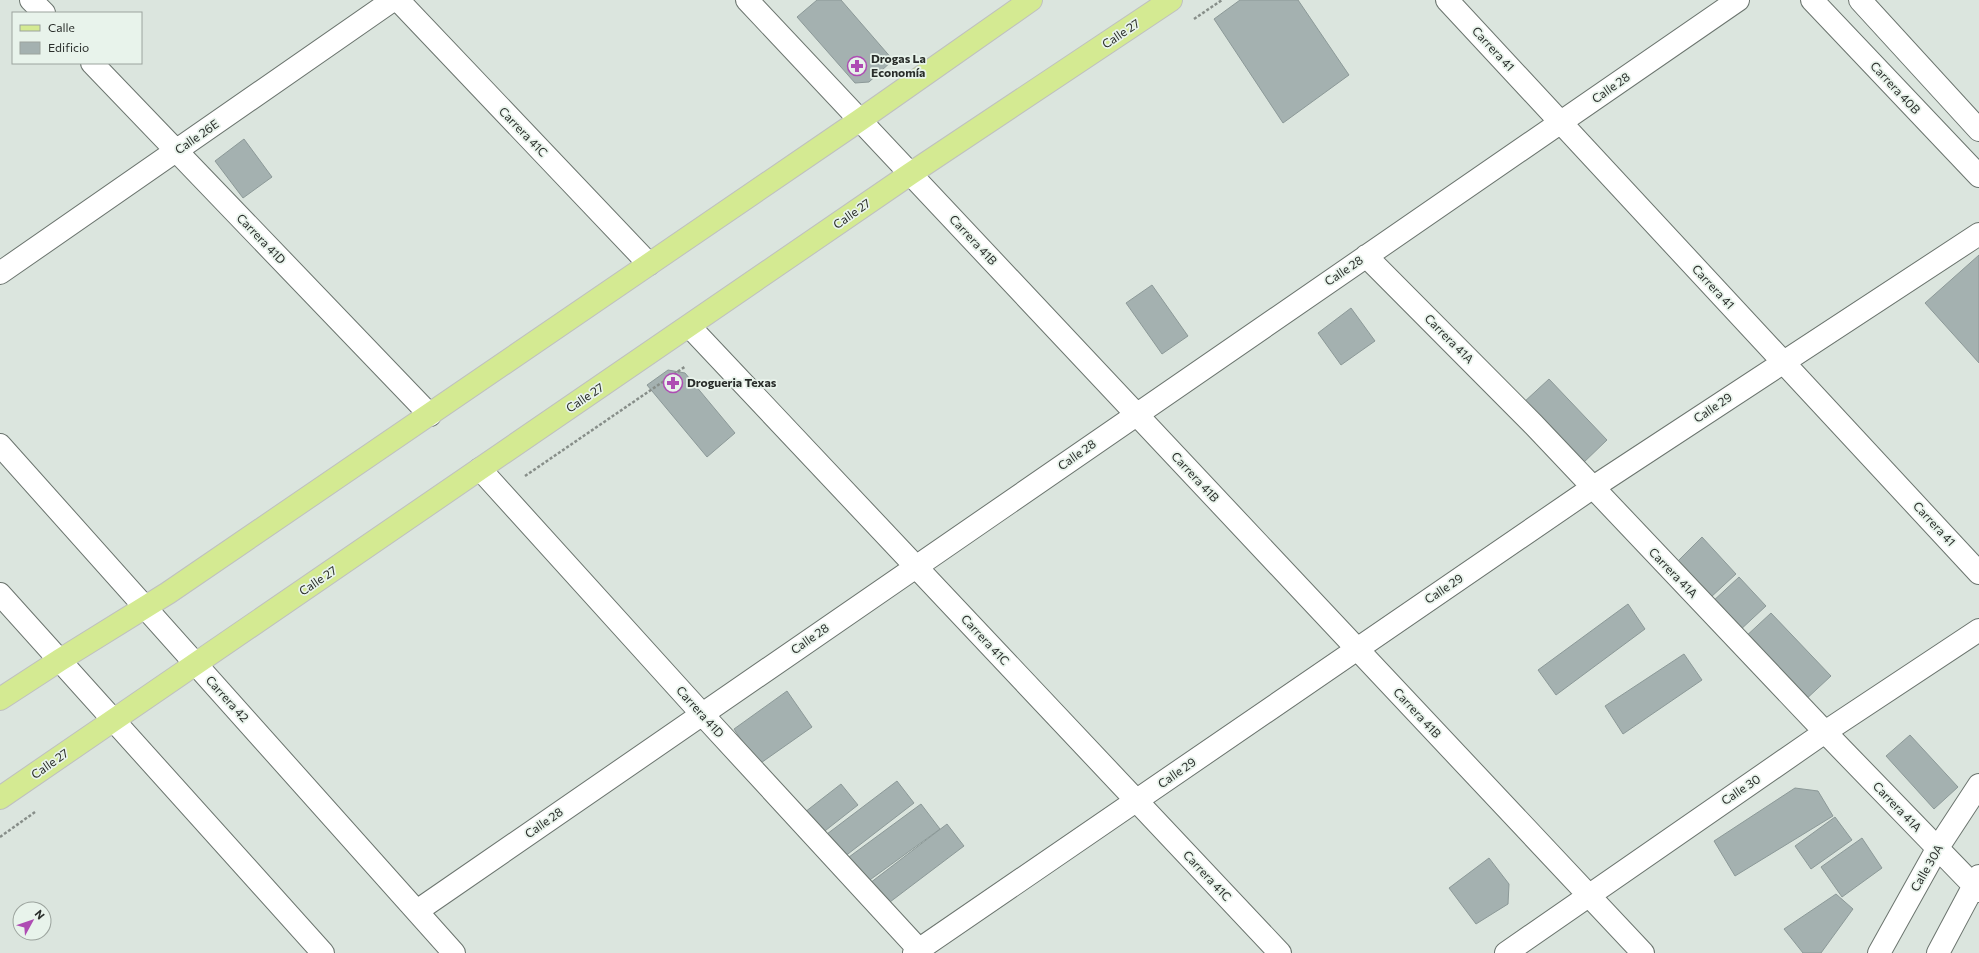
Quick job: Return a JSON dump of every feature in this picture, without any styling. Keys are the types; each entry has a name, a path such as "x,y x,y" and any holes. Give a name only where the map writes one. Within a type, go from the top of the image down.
{"main road":[{"path":"0,699 60,660 146,608 860,120 1031,0"},
{"name":"Calle 27","path":"0,798 690,327 910,174 1172,0"}],"street":[{"path":"31,0 43,12"},
{"name":"Calle 26E","path":"0,274 393,0"},
{"name":"Carrera 41C","path":"398,0 649,264"},
{"name":"Carrera 41B","path":"747,0 1643,953"},
{"name":"Carrera 41","path":"1447,0 1979,573"},
{"name":"Calle 28","path":"417,911 1738,0"},
{"name":"Carrera 40B","path":"1812,0 1979,176"},
{"path":"1860,0 1979,130"},
{"name":"Carrera 41D","path":"93,64 430,415"},
{"name":"Calle 29","path":"919,952 1592,488 1979,234"},
{"name":"Carrera 41A","path":"1366,256 1534,425 1592,488 1937,849 1977,884"},
{"name":"Carrera 41C","path":"690,327 1280,953"},
{"name":"Carrera 42","path":"0,445 454,953"},
{"name":"Carrera 41D","path":"480,469 919,952"},
{"path":"0,594 323,953"},
{"name":"Calle 30","path":"1506,953 1825,732 1979,630"},
{"name":"Calle 30A","path":"1879,953 1937,849 1979,785"},
{"path":"1938,953 1977,884"}],"building":[{"path":"817,0 841,0 893,60 869,82 855,83 797,17"},
{"path":"1240,0 1298,0 1349,75 1283,123 1214,19"},
{"path":"244,139 272,177 243,198 215,161"},
{"path":"1979,255 1979,363 1925,303"},
{"path":"1152,285 1188,336 1162,354 1126,303"},
{"path":"1351,308 1375,341 1341,365 1318,333"},
{"path":"668,370 685,373 735,433 707,457 647,385"},
{"path":"1549,379 1607,440 1581,465 1523,403"},
{"path":"1702,537 1736,574 1710,598 1677,562"},
{"path":"1739,577 1766,606 1738,632 1711,603"},
{"path":"1628,604 1645,629 1556,695 1538,670"},
{"path":"1771,613 1831,676 1803,702 1743,639"},
{"path":"1684,654 1702,680 1623,734 1605,706"},
{"path":"787,691 812,727 758,765 734,729"},
{"path":"1910,735 1958,787 1934,809 1886,756"},
{"path":"897,781 914,803 844,857 827,834"},
{"path":"841,784 858,805 821,834 805,812"},
{"path":"1795,788 1818,791 1833,816 1735,876 1714,841"},
{"path":"921,804 940,829 867,882 849,857"},
{"path":"1835,817 1852,840 1811,869 1795,846"},
{"path":"947,824 964,846 886,905 870,883"},
{"path":"1862,838 1882,868 1842,897 1821,867"},
{"path":"1489,858 1509,884 1508,904 1476,924 1449,888"},
{"path":"1836,894 1853,909 1821,953 1803,953 1784,929"}],"place":[{"name":"Drogas La Economía","path":"857,66"},
{"name":"Drogueria Texas","path":"673,383"}]}
